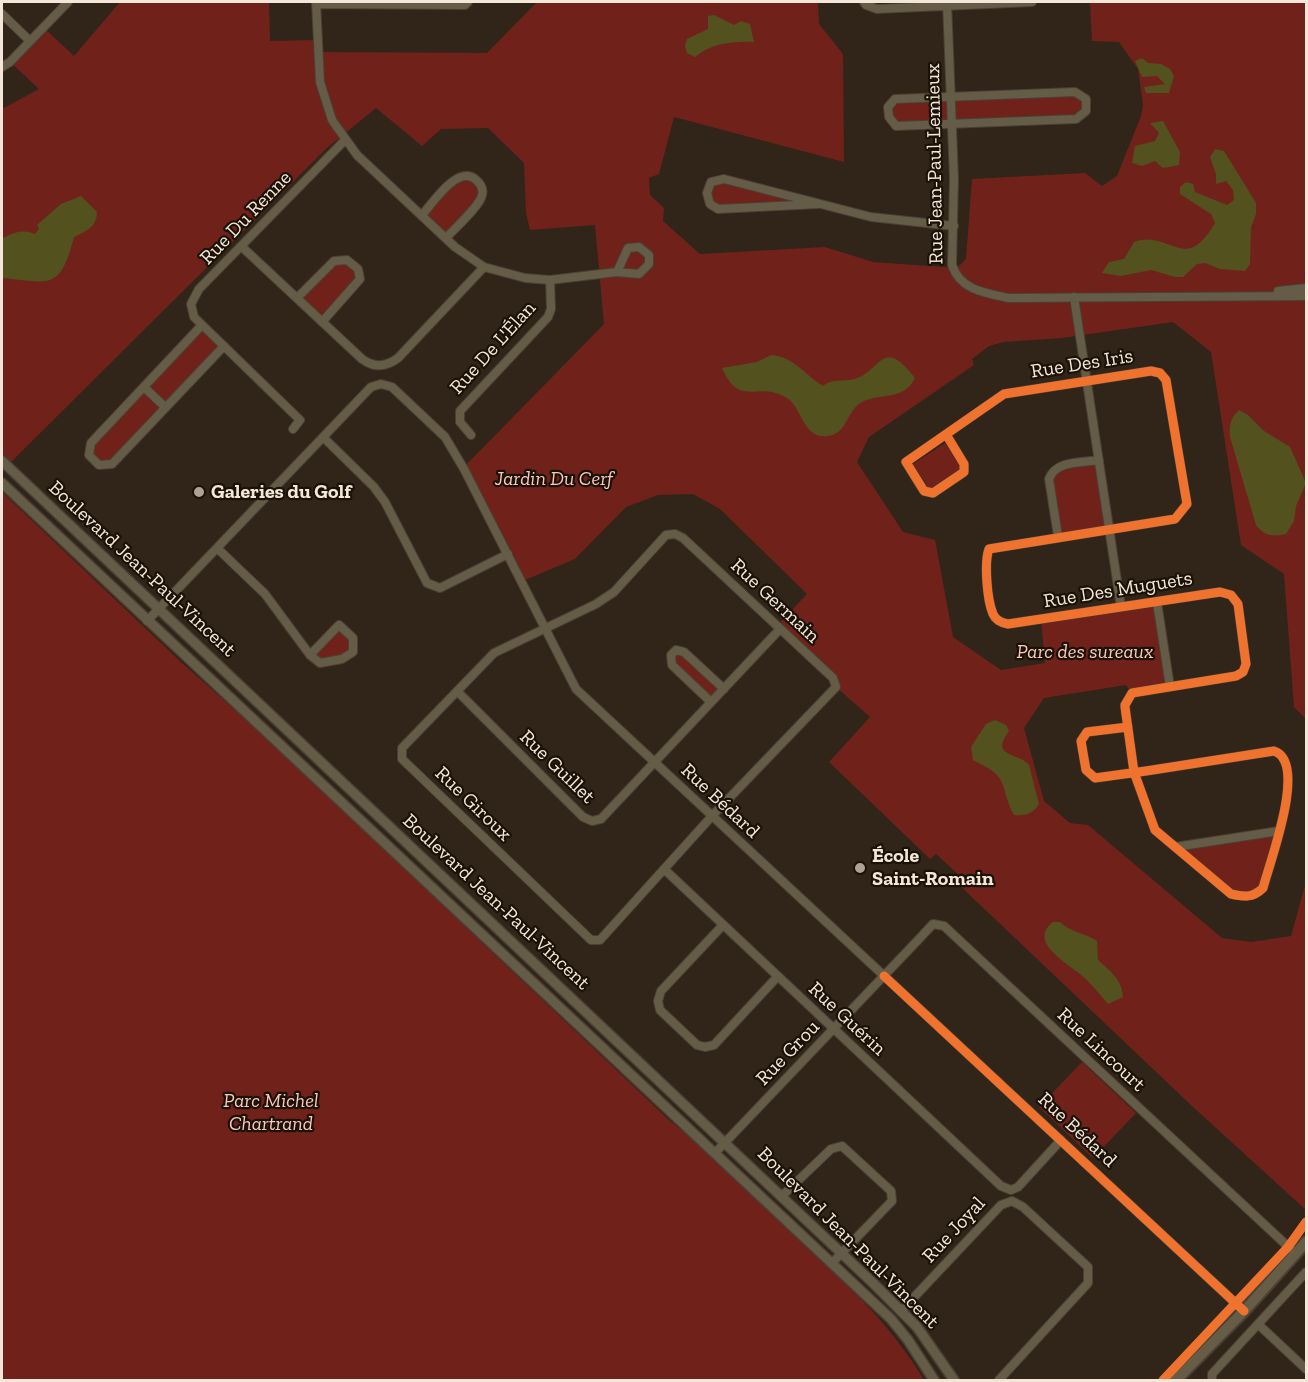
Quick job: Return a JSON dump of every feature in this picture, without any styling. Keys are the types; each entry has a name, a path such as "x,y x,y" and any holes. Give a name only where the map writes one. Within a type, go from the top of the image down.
{"main road":[{"path":"1176,1380 1244,1311 1306,1242"},
{"path":"1182,1380 1189,1369"}],"street":[{"path":"2,67 10,62 68,2"},
{"path":"468,2 465,5 316,3 320,82 332,120 345,140 422,215 446,238 483,267 525,278 550,280 617,272 644,272 650,264 649,255 639,247 628,248 617,272"},
{"path":"864,2 877,9 947,4 1032,2"},
{"name":"Rue Jean-Paul-Lemieux","path":"947,4 954,226 952,265 955,275 965,285 981,292 1009,298 1252,294 1306,296"},
{"path":"2,14 30,41"},
{"path":"1075,92 1086,99 1086,111 1076,119 952,124 896,126 889,117 888,107 895,99 951,96 1075,92"},
{"name":"Rue Du Renne","path":"293,429 300,420 194,317 193,298 345,140"},
{"path":"422,215 455,179 463,175 472,176 481,185 483,194 446,238"},
{"path":"818,204 718,209 710,204 707,193 711,182 724,178 871,217 954,226"},
{"path":"241,246 362,359 369,364 380,365 390,364 398,358 483,267"},
{"path":"297,298 334,261 347,260 358,270 360,279 322,322"},
{"name":"Rue De L'Élan","path":"471,435 460,422 459,411 548,317 551,309 550,280"},
{"name":"Rue Jean-Paul-Lemieux","path":"1252,294 1306,288"},
{"path":"1074,297 1121,607"},
{"path":"202,325 91,443 89,455 99,465 112,464 224,346"},
{"name":"Rue Des Iris","path":"947,436 964,464 964,472 933,494 924,491 906,462 947,436 1004,394 1151,371 1160,374 1166,380 1187,504 1175,519 1109,529"},
{"name":"Rue Bédard","path":"323,437 371,387 381,384 392,387 445,437 464,469 576,689 1244,1311"},
{"path":"144,387 165,407"},
{"path":"147,621 323,437 374,487 385,502 427,583 440,588 507,554"},
{"path":"1058,536 1049,479 1052,472 1057,466 1099,460"},
{"name":"Boulevard Jean-Paul-Vincent","path":"2,461 841,1253 917,1327 954,1380"},
{"name":"Boulevard Jean-Paul-Vincent","path":"2,483 891,1319 934,1380"},
{"name":"Rue Des Muguets","path":"1109,529 989,549 985,560 993,614 1000,622 1008,624 1220,592 1231,594 1238,604 1246,664 1243,672 1236,676 1132,693 1125,705 1128,727"},
{"name":"Rue Germain","path":"544,627 596,604 614,591 666,535 675,534 683,538 833,678 836,687 712,816"},
{"path":"217,548 265,594 310,655 320,663 342,659 353,652 353,638 339,625 310,655"},
{"path":"1157,602 1170,687"},
{"name":"Rue Giroux","path":"544,627 494,653 402,748 402,759 591,940 600,940 664,869"},
{"name":"Rue Guillet","path":"457,691 583,817 592,821 601,819 780,629"},
{"path":"711,702 672,665 671,655 675,650 684,652 724,689"},
{"path":"1134,772 1095,778 1086,770 1081,741 1087,732 1128,727 1134,772 1155,830 1231,894 1243,897 1255,895 1263,888 1292,787 1287,760 1282,753 1274,751 1134,772"},
{"path":"664,869 712,816"},
{"path":"1175,847 1279,831"},
{"name":"Rue Guérin","path":"664,869 1001,1186 1011,1190 1018,1187 1061,1140"},
{"name":"Rue Lincourt","path":"884,976 933,924 944,926 1296,1254"},
{"path":"723,925 661,991 658,1001 660,1010 697,1045 705,1047 714,1045 778,976"},
{"name":"Rue Grou","path":"716,1153 884,976"},
{"path":"781,1197 831,1149 842,1146 891,1191 892,1201 832,1263"},
{"name":"Rue Joyal","path":"901,1311 1000,1204 1012,1201 1023,1207 1088,1267 1090,1276 1088,1283 999,1380"},
{"path":"1212,1380 1212,1374 1306,1272"},
{"path":"1259,1325 1306,1369"}],"green space":[{"path":"120,2 269,2 270,41 316,40 318,52 487,53 537,2 818,2 819,24 843,54 844,162 674,117 659,174 649,178 650,195 664,208 663,221 700,254 825,247 873,262 957,268 966,259 972,179 1085,173 1102,186 1117,176 1141,116 1143,105 1138,69 1119,42 1092,41 1090,2 1306,2 1306,719 1294,707 1284,574 1241,545 1211,352 1173,322 1062,338 1004,342 989,346 972,359 974,365 869,437 857,462 903,532 935,540 953,637 1001,670 1045,663 1041,619 1157,602 1170,687 1132,693 1126,685 1044,698 1024,728 1044,801 1070,823 1088,825 1222,938 1251,942 1291,936 1306,882 1306,1210 1192,1106 956,882 960,876 936,854 930,859 829,762 870,717 836,687 833,678 777,626 807,594 720,509 693,494 658,495 626,507 575,559 525,580 466,465 604,324 595,225 530,230 526,213 524,163 488,128 441,129 422,146 376,108 327,148 10,463 2,455 2,109 39,89 10,62 44,28 74,56"},
{"path":"1075,92 1086,99 1086,111 1076,119 896,126 889,117 895,99"},
{"path":"472,176 483,194 446,238 422,215 455,179"},
{"path":"724,179 818,204 718,209 710,204 711,182"},
{"path":"347,260 358,269 360,279 322,322 297,298 334,261"},
{"path":"202,325 224,346 112,464 99,465 89,455 91,443"},
{"path":"945,443 961,471 930,490 913,464"},
{"path":"1099,460 1109,529 1058,536 1052,472"},
{"name":"Parc Michel Chartrand","path":"2,492 181,662 270,741 669,1120 822,1260 860,1298 894,1337 924,1380 2,1380"},
{"path":"339,625 353,638 353,652 320,663 310,655"},
{"path":"676,650 724,689 711,702 672,665"},
{"path":"1279,831 1263,888 1255,895 1231,894 1175,847"},
{"path":"1082,1062 1136,1113 1093,1158 1039,1107"}],"shaded area":[{"path":"714,15 734,25 741,21 750,24 754,42 723,44 695,57 687,53 685,46 687,39 708,29 708,16"},
{"path":"1142,58 1148,63 1161,64 1170,69 1174,76 1169,93 1146,93 1144,87 1165,84 1157,76 1142,77 1135,61"},
{"path":"1163,121 1180,152 1179,165 1163,168 1155,161 1142,166 1132,163 1135,146 1155,141 1159,133 1150,123"},
{"path":"1215,149 1224,151 1256,203 1256,214 1251,227 1250,264 1245,271 1220,269 1205,263 1197,264 1183,277 1151,270 1121,276 1102,273 1109,262 1124,259 1134,242 1158,241 1186,249 1204,238 1215,223 1211,214 1180,194 1180,187 1186,182 1193,184 1195,192 1227,205 1234,200 1233,190 1226,181 1216,184 1216,174 1210,157"},
{"path":"81,196 97,212 97,217 90,228 74,237 64,266 58,275 43,281 2,278 3,238 19,232 35,234 39,229 37,225 61,204"},
{"path":"771,355 792,362 823,386 834,381 855,379 889,357 896,359 915,378 904,391 866,400 859,404 839,431 828,436 820,436 808,428 792,402 787,398 767,391 743,391 729,380 722,368 757,362"},
{"path":"1239,410 1248,415 1264,431 1290,447 1306,483 1296,506 1294,521 1286,534 1269,535 1256,525 1230,437 1231,422"},
{"path":"995,720 1006,725 1009,731 1002,746 1004,750 1029,765 1039,804 1028,814 1014,815 998,776 973,760 971,747 986,724"},
{"path":"1053,922 1060,922 1097,941 1098,960 1118,980 1123,997 1108,1004 1086,979 1054,954 1045,938 1046,930"}],"cycle path":[{"path":"947,436 964,464 964,472 933,493 924,491 906,462 1004,394 1151,371 1160,373 1166,380 1187,504 1175,519 989,549 986,572 989,600 996,618 1008,624 1220,592 1231,595 1238,604 1246,664 1243,672 1236,676 1132,693 1125,707 1134,772 1155,830 1231,894 1240,896 1256,894 1263,888 1284,814 1288,773 1284,759 1274,751 1146,771 1095,778 1086,770 1081,741 1087,732 1128,727"},
{"path":"884,976 1244,1311"},
{"path":"1163,1380 1288,1247 1306,1222"}],"place":[{"name":"Galeries du Golf","path":"199,492"},
{"name":"École Saint-Romain","path":"860,868"}],"park label":[{"name":"Jardin Du Cerf","path":"554,479"},
{"name":"Parc des sureaux","path":"1085,652"}]}
